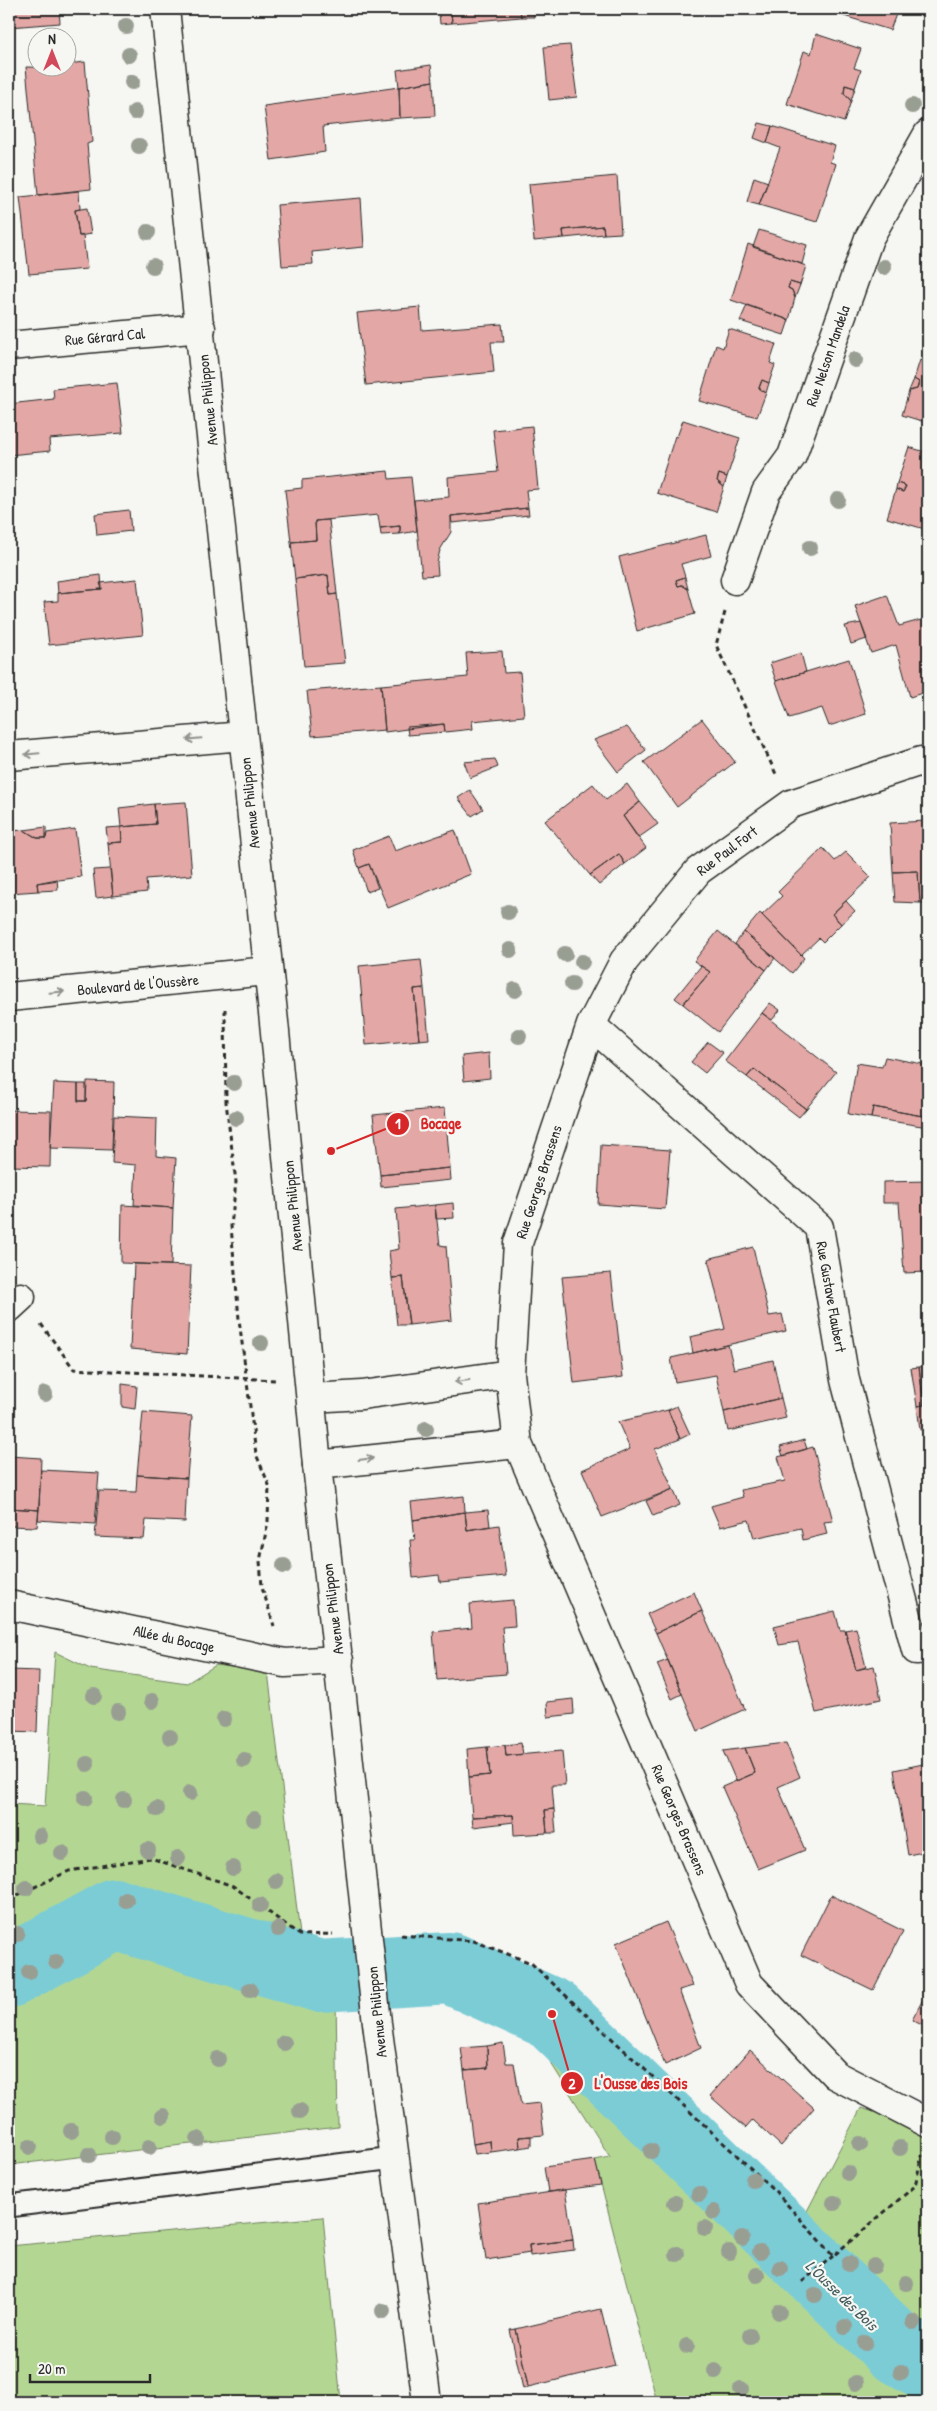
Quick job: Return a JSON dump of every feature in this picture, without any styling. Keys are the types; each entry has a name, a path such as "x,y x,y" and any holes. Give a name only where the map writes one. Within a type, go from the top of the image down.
{"street":[{"name":"Avenue Philippon","path":"166,9 318,1465 369,1932 377,2023 427,2402"},
{"name":"Rue Nelson Mandela","path":"734,580 766,492 792,456 870,238 928,134"},
{"name":"Rue Gérard Cal","path":"9,346 200,328"},
{"path":"9,756 243,736"},
{"name":"Rue Paul Fort","path":"591,1025 624,961 698,871 790,804 921,761 928,763"},
{"name":"Boulevard de l'Oussère","path":"9,997 267,971"},
{"name":"Rue Georges Brassens","path":"591,1025 518,1243 510,1374 518,1444 749,1984 835,2075 926,2136"},
{"name":"Rue Gustave Flaubert","path":"591,1025 819,1227 845,1380 916,1650 928,1648"},
{"path":"311,1390 362,1395 510,1374"},
{"path":"318,1465 518,1444"},
{"name":"Allée du Bocage","path":"9,1605 279,1661 339,1660"}],"lane":[{"path":"9,2206 394,2158"}],"path":[{"path":"716,645 790,804"},
{"path":"225,976 226,1102 236,1182 231,1226 246,1378 256,1454 269,1485 268,1522 260,1561 262,1587 274,1626 279,1661"},
{"path":"15,1302 74,1369 246,1378 311,1390"},
{"path":"9,1899 70,1871 151,1858 233,1886 300,1935 369,1932 474,1942 531,1964 776,2192 833,2256"},
{"path":"802,2282 915,2186 926,2136"}],"green space":[{"path":"55,1652 90,1669 187,1683 216,1665 268,1672 302,1951 213,1917 158,1899 98,1898 9,1938 9,1804 45,1806"},
{"path":"118,1936 178,1947 304,1999 336,1998 338,2127 9,2165 9,1992 67,1956"},
{"path":"544,2052 578,2079 832,2309 899,2382 928,2398 928,2402 657,2402 595,2160 610,2157"},
{"path":"861,2108 928,2129 928,2344 799,2221 806,2213"},
{"path":"323,2217 341,2402 9,2402 9,2246"}],"building":[{"path":"9,9 59,9 60,23 9,27"},
{"path":"438,9 520,9 521,17 452,23 451,11 439,12"},
{"path":"520,9 533,9 534,17 521,17"},
{"path":"835,9 898,9 890,30 834,13"},
{"path":"451,11 452,23 440,24 439,12"},
{"path":"816,34 861,49 854,68 861,70 855,88 845,85 844,93 851,101 844,122 787,104 804,51 811,54"},
{"path":"570,45 577,97 549,100 544,47"},
{"path":"85,62 92,142 87,144 91,189 38,195 26,67 28,67 28,78 78,78 78,63"},
{"path":"431,65 433,81 399,87 397,70"},
{"path":"433,81 435,116 400,118 399,87"},
{"path":"845,85 855,88 851,101 844,93"},
{"path":"399,87 400,118 323,126 325,152 271,160 264,106"},
{"path":"759,123 772,126 767,143 754,138"},
{"path":"772,126 835,146 830,162 836,164 817,222 759,205 780,148 767,143"},
{"path":"617,176 621,233 604,234 603,226 563,230 564,238 534,241 529,184"},
{"path":"754,177 768,182 759,205 747,202"},
{"path":"79,191 80,209 75,210 79,236 83,236 87,269 29,274 20,197"},
{"path":"361,198 364,247 312,252 313,264 282,266 277,205"},
{"path":"87,208 91,234 79,236 75,210"},
{"path":"603,226 604,234 564,238 563,230"},
{"path":"759,230 807,245 802,264 753,247"},
{"path":"748,244 806,266 800,285 790,282 788,288 792,290 795,298 789,320 731,300"},
{"path":"790,282 800,285 795,298 792,290 788,288"},
{"path":"13,304 13,316 9,317 9,305"},
{"path":"747,305 789,320 784,335 740,321"},
{"path":"420,307 422,330 502,324 504,342 491,342 494,372 366,385 357,313"},
{"path":"729,329 776,344 770,363 775,365 769,383 762,380 759,388 766,393 757,417 699,401 716,345 723,348"},
{"path":"928,354 928,423 902,415 909,391 917,389 919,382 914,379 920,360 925,361"},
{"path":"914,379 919,382 917,389 909,391"},
{"path":"762,380 769,383 766,393 759,388"},
{"path":"117,383 123,433 49,439 50,451 9,455 9,404 54,399 53,389"},
{"path":"683,420 740,438 727,477 719,474 717,481 724,487 716,512 657,493 675,436 677,437"},
{"path":"532,426 538,489 526,490 528,508 451,516 451,532 440,550 437,563 438,575 422,576 414,500 449,497 448,477 498,472 493,430"},
{"path":"909,447 928,453 928,530 887,518 896,489 903,492 906,486 897,483"},
{"path":"388,471 389,479 411,477 417,531 400,534 400,526 380,528 378,515 315,521 316,540 291,542 285,490 302,488 302,480"},
{"path":"719,474 727,477 724,487 717,481"},
{"path":"897,483 906,486 903,492 896,489"},
{"path":"528,508 529,515 452,523 451,516"},
{"path":"129,510 131,531 97,535 95,514"},
{"path":"329,520 337,594 330,595 328,575 295,579 291,542 316,540 315,521"},
{"path":"400,526 400,534 381,535 380,528"},
{"path":"706,535 711,556 681,564 685,577 676,580 678,586 682,585 688,589 695,614 637,631 619,557"},
{"path":"101,575 102,589 58,593 57,581"},
{"path":"328,575 330,595 337,594 345,663 304,666 295,579"},
{"path":"685,577 688,589 682,585 678,586 676,580"},
{"path":"137,579 143,635 49,645 44,602 58,601 58,593 102,589 100,583"},
{"path":"887,595 899,626 928,618 928,691 910,697 896,645 871,653 855,606"},
{"path":"861,623 867,639 851,644 845,626"},
{"path":"502,651 504,673 520,672 524,716 472,721 473,729 445,732 444,724 385,732 381,685 468,677 466,653"},
{"path":"801,653 806,672 776,681 770,663"},
{"path":"849,659 866,714 829,726 822,708 789,718 776,681"},
{"path":"381,685 385,730 312,736 307,691"},
{"path":"702,719 735,762 677,807 644,762"},
{"path":"444,724 445,732 408,735 407,727"},
{"path":"627,727 646,750 618,772 594,740"},
{"path":"495,759 498,767 470,778 464,762"},
{"path":"593,784 606,800 627,784 640,802 623,816 646,848 625,864 619,854 590,875 545,821"},
{"path":"470,790 483,809 472,816 458,798"},
{"path":"186,802 192,875 146,879 147,892 113,896 108,843 122,842 121,827 156,824 154,804"},
{"path":"640,802 658,824 638,838 623,816"},
{"path":"154,804 156,824 121,827 119,808"},
{"path":"926,821 928,903 920,903 918,871 893,872 890,823"},
{"path":"46,827 46,838 37,838 24,830"},
{"path":"121,827 122,842 108,843 106,828"},
{"path":"75,829 81,877 37,883 38,891 9,893 9,831 24,830 37,838 46,838 47,833"},
{"path":"455,830 471,874 388,908 369,864 359,868 353,850 389,836 395,851"},
{"path":"823,848 835,861 846,852 871,877 832,914 841,924 823,942 819,938 801,955 762,915 782,896 778,892"},
{"path":"619,854 625,864 599,885 590,875"},
{"path":"369,864 378,888 367,892 359,868"},
{"path":"110,869 113,896 96,898 93,870"},
{"path":"918,871 920,903 895,902 893,872"},
{"path":"57,879 58,890 38,891 37,883"},
{"path":"846,901 855,911 841,924 832,914"},
{"path":"760,913 804,958 792,973 744,932"},
{"path":"718,931 766,970 718,1032 683,1004 710,972 694,961"},
{"path":"744,932 775,958 766,970 735,944"},
{"path":"421,960 424,988 414,989 419,1040 366,1045 359,966"},
{"path":"701,966 710,972 683,1004 675,998"},
{"path":"424,988 429,1039 419,1040 414,989"},
{"path":"770,1003 780,1010 772,1020 762,1013"},
{"path":"762,1013 836,1072 806,1109 754,1069 747,1077 725,1061"},
{"path":"708,1042 723,1053 705,1073 691,1062"},
{"path":"489,1053 490,1078 464,1081 462,1056"},
{"path":"885,1057 928,1065 928,1117 873,1107 871,1118 848,1114 857,1063 882,1067"},
{"path":"754,1069 806,1109 799,1117 747,1077"},
{"path":"87,1081 114,1082 112,1150 50,1148 54,1083 78,1084 78,1101 86,1101"},
{"path":"78,1084 86,1084 86,1101 78,1101"},
{"path":"873,1107 928,1117 928,1127 871,1118"},
{"path":"445,1108 450,1168 380,1175 373,1115"},
{"path":"9,1110 51,1111 50,1167 9,1166"},
{"path":"114,1116 157,1118 156,1156 176,1158 173,1208 134,1205 136,1165 112,1163"},
{"path":"601,1145 670,1150 665,1209 598,1204"},
{"path":"450,1168 451,1180 381,1187 380,1175"},
{"path":"928,1181 928,1272 904,1273 899,1203 883,1203 883,1182"},
{"path":"453,1203 454,1218 436,1219 435,1205"},
{"path":"122,1205 173,1208 171,1265 121,1263"},
{"path":"435,1205 440,1245 446,1246 452,1320 409,1325 403,1277 392,1278 389,1251 399,1249 396,1209"},
{"path":"753,1247 769,1316 782,1314 786,1331 693,1353 690,1337 725,1329 708,1259"},
{"path":"134,1264 191,1266 187,1354 130,1349"},
{"path":"611,1273 623,1377 574,1383 562,1277"},
{"path":"403,1277 409,1325 397,1325 392,1278"},
{"path":"728,1345 734,1369 773,1360 781,1398 724,1412 716,1375 675,1382 671,1358"},
{"path":"928,1366 928,1429 920,1430 917,1406 924,1405 919,1367"},
{"path":"919,1367 924,1405 917,1406 911,1368"},
{"path":"122,1384 137,1386 135,1409 122,1407"},
{"path":"781,1398 786,1418 728,1431 724,1412"},
{"path":"677,1406 690,1434 680,1439 668,1410"},
{"path":"668,1410 680,1439 655,1449 673,1489 602,1517 582,1470 630,1449 618,1422"},
{"path":"143,1412 192,1416 187,1478 137,1475"},
{"path":"804,1440 807,1449 783,1456 780,1447"},
{"path":"813,1447 833,1521 824,1522 827,1534 803,1540 801,1528 754,1538 749,1520 720,1527 711,1506 743,1497 741,1490 785,1481 778,1457"},
{"path":"9,1456 41,1458 39,1510 9,1508"},
{"path":"41,1470 99,1473 95,1524 38,1520"},
{"path":"137,1475 187,1478 185,1522 146,1520 144,1539 95,1537 99,1491 136,1492"},
{"path":"673,1489 680,1505 653,1516 646,1501"},
{"path":"464,1496 465,1512 413,1520 411,1502"},
{"path":"9,1508 39,1510 37,1527 9,1526"},
{"path":"488,1510 490,1526 467,1530 465,1512"},
{"path":"465,1512 467,1530 499,1525 506,1576 440,1582 439,1575 413,1578 410,1540 415,1540 413,1520"},
{"path":"694,1592 702,1611 656,1633 647,1614"},
{"path":"513,1600 515,1626 502,1627 506,1674 437,1680 433,1632 472,1628 470,1604"},
{"path":"702,1611 745,1709 698,1731 656,1633"},
{"path":"835,1611 840,1630 845,1630 856,1670 874,1666 881,1699 816,1713 798,1642 779,1645 774,1626"},
{"path":"856,1628 866,1667 856,1670 845,1630"},
{"path":"668,1660 682,1694 672,1699 657,1664"},
{"path":"9,1670 39,1671 37,1732 10,1731"},
{"path":"573,1699 574,1714 548,1717 547,1702"},
{"path":"521,1743 523,1754 506,1756 505,1745"},
{"path":"786,1743 800,1777 778,1787 805,1850 758,1869 722,1787 755,1773 745,1748"},
{"path":"505,1745 506,1756 562,1751 565,1785 552,1785 554,1809 545,1810 547,1833 514,1835 513,1815 472,1817 469,1777 490,1775 487,1747"},
{"path":"487,1747 490,1775 469,1777 467,1749"},
{"path":"745,1748 755,1773 736,1781 723,1751"},
{"path":"928,1763 928,1851 908,1855 894,1770"},
{"path":"554,1809 556,1833 547,1833 545,1810"},
{"path":"513,1815 514,1822 473,1827 472,1817"},
{"path":"831,1895 903,1931 873,1990 801,1955"},
{"path":"666,1922 693,1986 679,1990 701,2048 665,2065 616,1943"},
{"path":"928,1990 928,2028 912,2020"},
{"path":"503,2043 506,2063 514,2063 521,2105 540,2103 544,2135 519,2137 520,2148 491,2152 490,2141 473,2144 464,2070 488,2068 487,2046"},
{"path":"487,2046 488,2068 464,2070 461,2048"},
{"path":"750,2050 814,2108 781,2146 753,2120 746,2128 710,2096"},
{"path":"531,2136 531,2146 520,2148 519,2137"},
{"path":"490,2141 491,2152 475,2154 473,2144"},
{"path":"595,2160 601,2185 548,2192 544,2167"},
{"path":"565,2190 573,2240 529,2245 530,2253 486,2260 478,2203"},
{"path":"573,2240 574,2250 530,2256 529,2245"},
{"path":"601,2309 615,2366 528,2387 516,2329"},
{"path":"516,2329 528,2387 523,2389 510,2330"}],"waterway":[{"name":"L'Ousse des Bois","path":"9,1972 115,1914 319,1976 450,1968 552,2014 896,2347 928,2365"}],"place":[{"name":"Bocage","path":"331,1151"},
{"name":"L'Ousse des Bois","path":"552,2014"}]}
